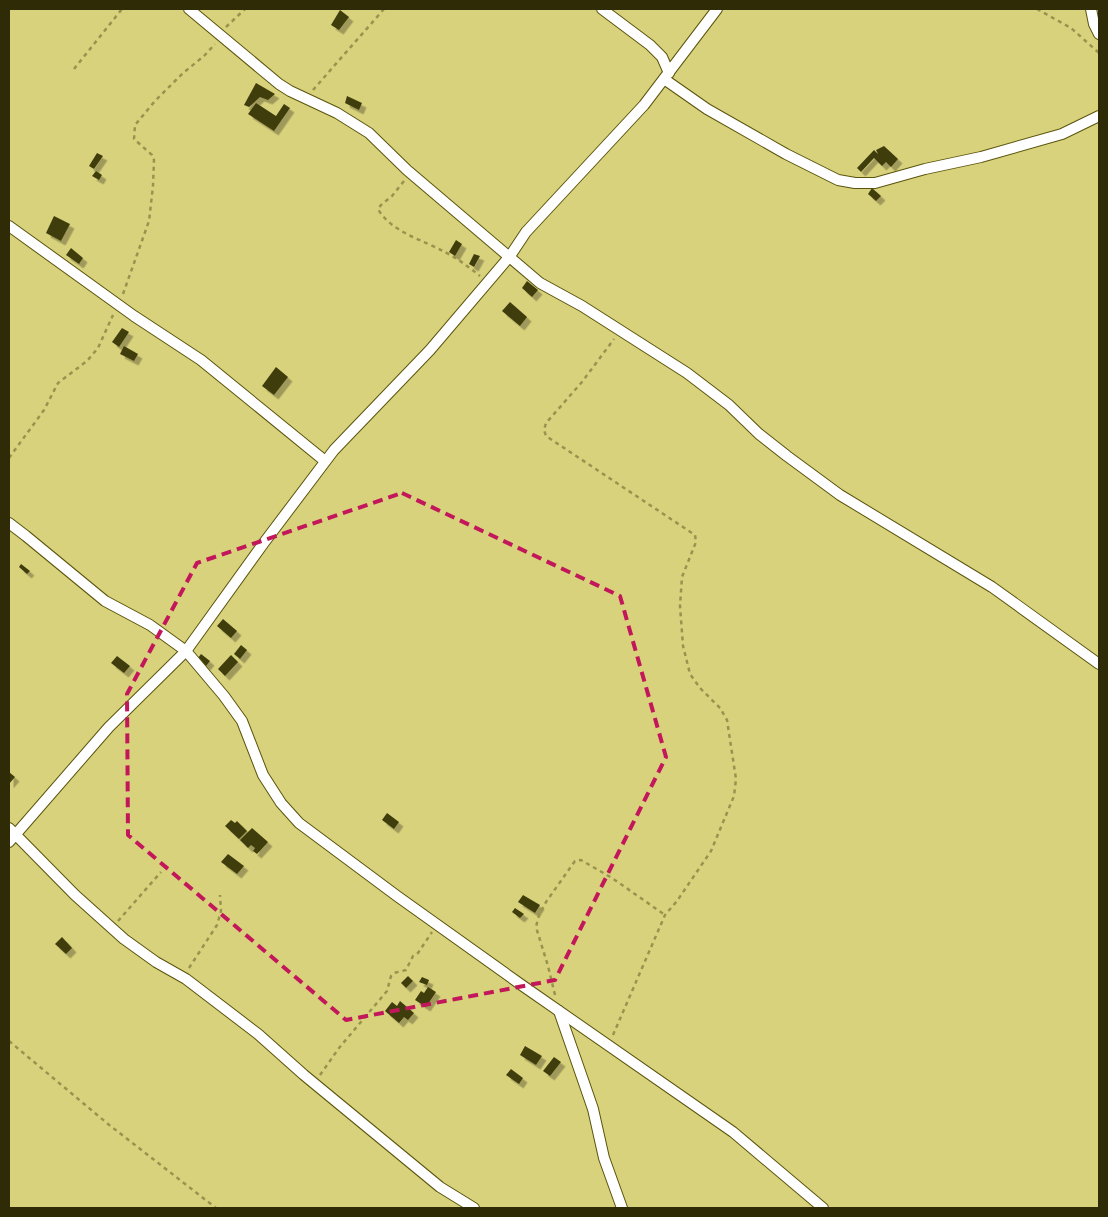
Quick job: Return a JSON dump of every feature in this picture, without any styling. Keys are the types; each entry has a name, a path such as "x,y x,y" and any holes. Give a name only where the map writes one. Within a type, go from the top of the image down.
{"street":[{"path":"189,9 280,84 337,113 369,133 410,172 540,282 687,372 729,405 787,456 840,495 992,587 1099,664"},
{"path":"602,9 650,45 662,57 666,76 707,109 786,154 838,180 855,183 875,182 981,157 1062,134 1099,116"},
{"path":"9,842 12,831 108,727 186,650 334,450 430,350 510,256 526,232 644,105 717,9"},
{"path":"1091,9 1094,24 1099,34"},
{"path":"9,226 200,360 326,461"},
{"path":"9,524 105,601 150,625 186,650 242,721 263,775 281,803 299,822 558,1011 733,1132 823,1208"},
{"path":"12,831 107,925 139,951 186,979 258,1034 440,1187 474,1208"},
{"path":"558,1011 584,1080 593,1109 604,1158 622,1208"}],"path":[{"path":"74,69 122,9"},
{"path":"9,458 44,410 58,383 87,362 98,348 119,305 133,270 149,221 154,160 152,155 134,139 135,125 182,73 204,56 215,44 220,34 244,9"},
{"path":"305,98 325,78 384,9"},
{"path":"1036,9 1071,28 1099,53"},
{"path":"410,172 392,196 378,209 385,220 400,230 464,263 487,282"},
{"path":"609,1046 665,915 677,901 711,850 734,796 736,779 727,720 720,708 700,688 690,674 683,646 680,606 682,577 696,542 695,535 546,436 544,430 546,423 582,382 621,330"},
{"path":"558,1011 548,966 536,928 539,915 546,902 575,861 581,860 612,878 665,915"},
{"path":"107,925 120,920 160,872"},
{"path":"186,979 192,964 217,925 220,911 220,895"},
{"path":"314,1083 339,1048 387,991 391,976 394,973 406,970 413,956 424,945 437,924"},
{"path":"9,1041 108,1124 216,1208"}],"highlighted area":[{"path":"402,493 620,596 666,757 555,980 346,1020 128,835 127,694 197,563"}],"building":[{"path":"340,10 349,17 339,30 331,25"},
{"path":"256,83 275,94 268,100 260,97 249,107 244,105"},
{"path":"347,96 362,103 359,110 345,103"},
{"path":"256,103 276,116 284,104 290,108 274,131 248,114"},
{"path":"884,146 898,159 891,167 886,162 882,166 874,158 861,172 857,168 874,150 878,154 876,150"},
{"path":"97,153 103,156 94,169 89,166"},
{"path":"96,171 102,175 99,180 92,176"},
{"path":"872,188 881,196 876,201 868,194"},
{"path":"54,216 70,224 61,241 46,233"},
{"path":"456,240 462,244 455,256 449,252"},
{"path":"71,248 83,258 79,264 66,255"},
{"path":"474,254 480,256 474,267 469,264"},
{"path":"527,281 538,290 532,297 522,288"},
{"path":"510,302 527,317 520,326 502,311"},
{"path":"122,328 129,332 119,347 112,342"},
{"path":"124,346 138,354 134,361 120,354"},
{"path":"276,367 288,377 274,395 262,386"},
{"path":"21,564 30,571 27,574 19,567"},
{"path":"223,619 237,631 231,638 217,626"},
{"path":"241,645 247,650 240,659 234,654"},
{"path":"201,654 210,661 206,666 198,658"},
{"path":"231,655 238,662 225,676 218,669"},
{"path":"117,656 130,666 124,673 111,663"},
{"path":"9,772 15,777 9,784"},
{"path":"387,813 399,822 394,829 382,820"},
{"path":"231,820 235,823 237,821 247,831 239,839 225,826"},
{"path":"252,828 268,842 257,854 253,851 255,848 251,845 248,848 240,840"},
{"path":"228,854 244,866 237,874 221,862"},
{"path":"523,895 540,905 535,913 518,902"},
{"path":"515,908 524,914 520,918 512,912"},
{"path":"62,937 72,948 66,954 55,944"},
{"path":"408,976 413,981 406,988 401,983"},
{"path":"422,977 429,980 427,985 419,982"},
{"path":"428,987 436,992 426,1007 415,1000 421,991 424,993"},
{"path":"400,1001 414,1013 408,1020 404,1017 399,1023 385,1011 392,1002 397,1006"},
{"path":"525,1046 542,1056 536,1065 520,1055"},
{"path":"554,1057 561,1062 550,1076 543,1071"},
{"path":"511,1069 523,1078 519,1084 506,1075"}]}
